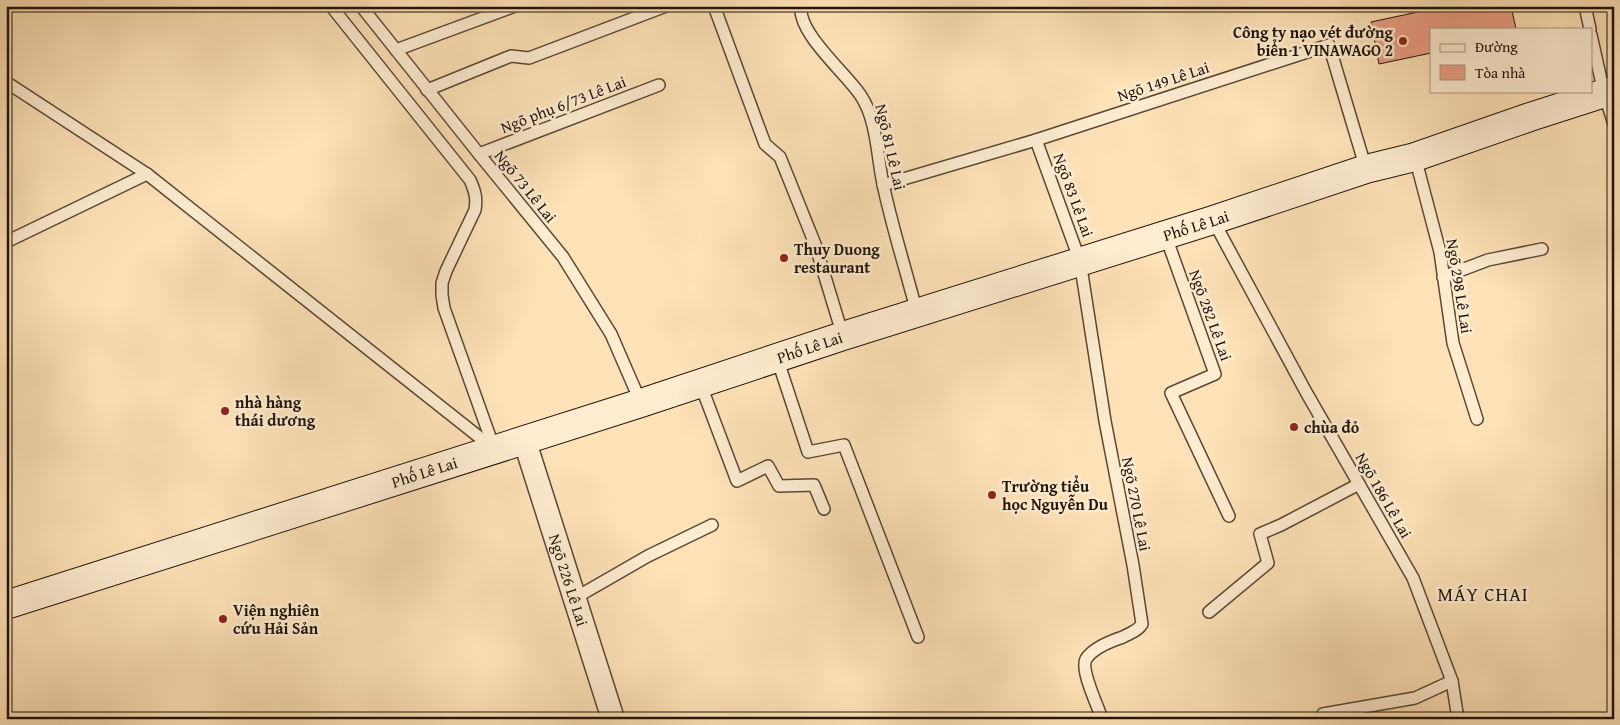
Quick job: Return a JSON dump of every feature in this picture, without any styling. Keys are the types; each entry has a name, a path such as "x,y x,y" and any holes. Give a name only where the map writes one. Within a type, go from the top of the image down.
{"street":[{"name":"Phố Lê Lai","path":"6,605 641,403 843,336 1213,220 1366,169 1415,157 1609,92"},
{"name":"Ngõ 226 Lê Lai","path":"524,439 613,719"}],"lane":[{"path":"331,6 470,180 475,189 475,210 446,271 442,283 442,295 444,308 494,449"},
{"path":"396,50 515,6"},
{"path":"427,90 511,56 529,58 666,6"},
{"path":"714,6 765,144 780,157 815,244 843,336"},
{"name":"Ngõ 81 Lê Lai","path":"801,6 800,13 814,41 861,95 870,111 883,185 917,313"},
{"path":"1585,6 1590,28"},
{"name":"Ngõ 73 Lê Lai","path":"362,7 563,257 611,334 641,403"},
{"path":"1592,39 1609,92 1614,124"},
{"name":"Ngõ 149 Lê Lai","path":"883,185 1036,140 1329,45 1366,169"},
{"path":"6,82 147,174 494,449"},
{"name":"Ngõ phụ 6/73 Lê Lai","path":"479,154 660,85"},
{"name":"Ngõ 83 Lê Lai","path":"1036,140 1080,261"},
{"name":"Ngõ 298 Lê Lai","path":"1415,157 1440,252 1453,343 1477,418"},
{"path":"6,242 147,174"},
{"name":"Ngõ 186 Lê Lai","path":"1213,220 1306,392 1413,578 1452,681 1458,719"},
{"name":"Ngõ 282 Lê Lai","path":"1165,234 1215,374 1171,392 1229,516"},
{"path":"1443,277 1488,260 1542,249"},
{"name":"Ngõ 270 Lê Lai","path":"1080,261 1105,421 1133,565 1142,624 1135,631 1111,641 1097,650 1085,662 1086,674 1102,719"},
{"path":"777,358 808,452 844,445 918,637"},
{"path":"700,383 736,481 768,466 779,486 814,485 824,509"},
{"path":"1209,612 1268,563 1260,534 1359,484"},
{"path":"575,598 648,556 712,525"},
{"path":"1323,719 1323,714 1364,705 1415,698 1452,681"}],"building":[{"name":"Công ty nạo vét đường biển 1 VINAWAGO 2","path":"1446,6 1511,6 1516,28 1430,28 1430,53 1379,64 1371,22"}],"place":[{"name":"Công ty nạo vét đường biển 1 VINAWAGO 2","path":"1403,41"},
{"name":"Thuy Duong restaurant","path":"784,258"},
{"name":"nhà hàng thái dương","path":"225,411"},
{"name":"chùa đỏ","path":"1294,427"},
{"name":"Trường tiểu học Nguyễn Du","path":"992,495"},
{"name":"Viện nghiên cứu Hải Sản","path":"223,619"}],"district":[{"name":"MÁY CHAI","path":"1483,594"}]}
